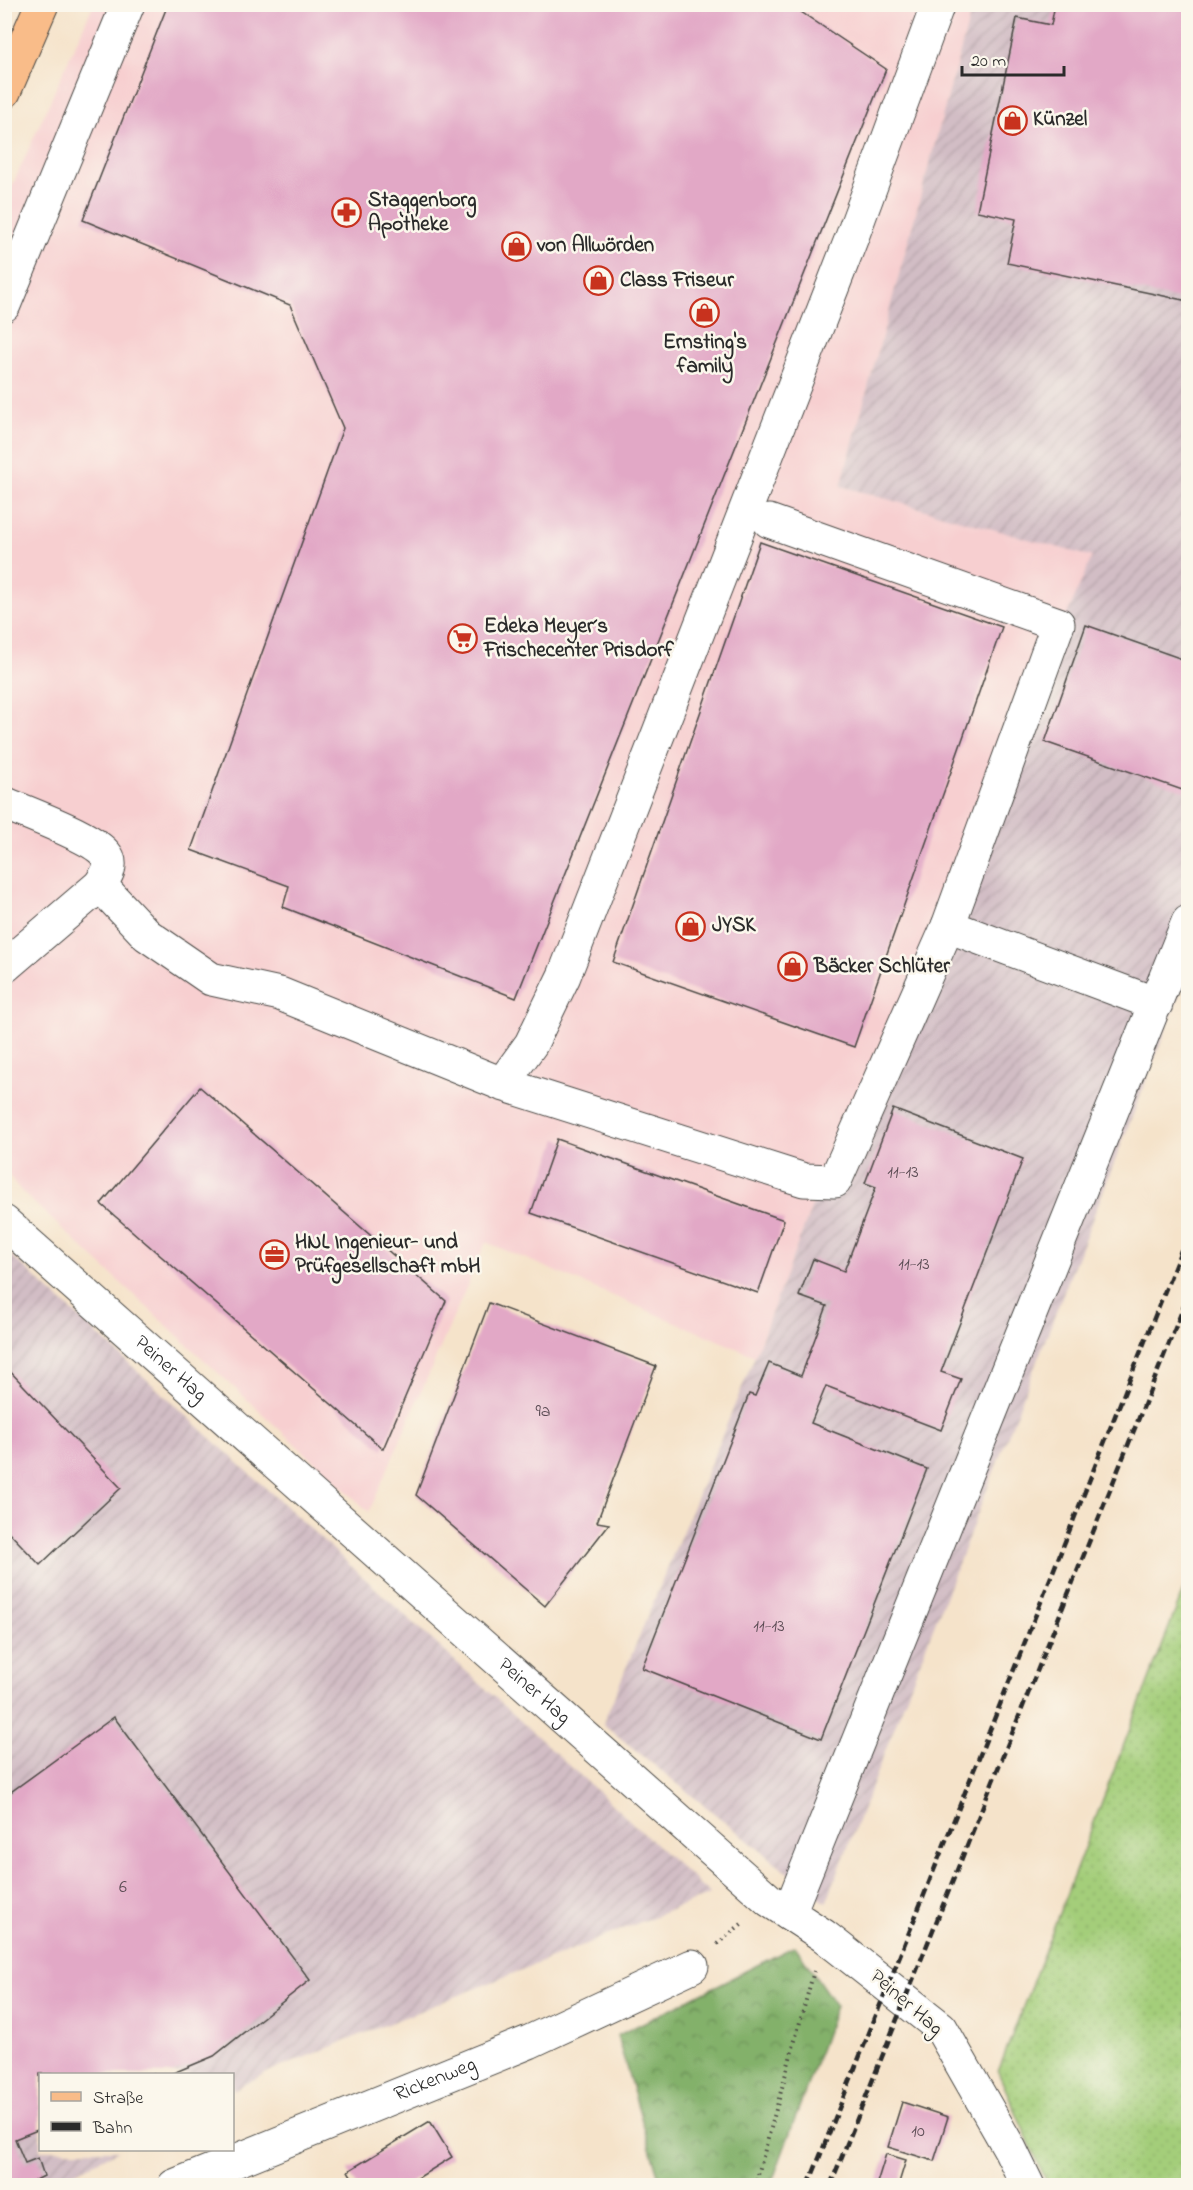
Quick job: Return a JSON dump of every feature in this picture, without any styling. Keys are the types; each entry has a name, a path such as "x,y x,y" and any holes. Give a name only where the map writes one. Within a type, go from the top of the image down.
{"main road":[{"path":"4,92 42,4"}],"street":[{"path":"4,305 128,4"},
{"path":"502,1084 531,1044 564,976 852,237 938,4"},
{"path":"100,885 147,935 211,979 280,994 502,1084 804,1180 835,1181 948,926 1058,624 769,521"},
{"path":"4,803 99,845 109,860 108,872 100,885 4,967"},
{"path":"779,1906 1156,1004 1188,922"},
{"path":"948,926 1156,1004"},
{"name":"Peiner Hag","path":"4,1222 779,1906 824,1936 941,2028 1010,2149 1028,2186"},
{"name":"Rickenweg","path":"174,2186 529,2042 693,1966"}],"path":[{"path":"693,1966 779,1906"},
{"path":"756,2186 824,1936"}],"shaded area":[{"path":"93,5 973,5 841,486 1093,556 814,1201 755,1356 486,1242 369,1512 20,1190 5,1170 5,202"},
{"path":"973,5 1188,5 1188,973 826,1903 603,1724 755,1356 814,1201 1092,557 841,486"},
{"path":"4,1249 710,1894 266,2073 234,2089 234,2073 39,2073 39,2151 117,2151 50,2185 35,2185 4,2142"}],"green space":[{"path":"1188,1578 1188,2185 1048,2185 998,2072"},
{"path":"795,1946 836,2006 771,2185 661,2185 617,2036"}],"building":[{"name":"Edeka Meyer´s Frischecenter Prisdorf","path":"168,4 789,4 886,69 516,998 283,907 289,886 191,850 343,428 290,305 83,220"},
{"path":"1055,4 1188,4 1188,301 1007,263 1016,219 977,211 1017,18 1051,25"},
{"path":"760,542 1002,627 854,1047 613,962"},
{"path":"1086,625 1188,661 1188,792 1045,742"},
{"path":"200,1087 446,1301 383,1449 101,1204"},
{"path":"893,1109 1023,1159 941,1372 961,1379 941,1430 826,1386 811,1423 927,1469 821,1739 642,1668 749,1394 755,1396 769,1363 801,1376 827,1306 799,1296 813,1259 844,1271 876,1187 865,1183"},
{"path":"557,1139 784,1220 758,1293 531,1213"},
{"path":"489,1303 656,1366 597,1522 609,1524 545,1606 416,1495"},
{"path":"4,1365 121,1488 40,1565 4,1527"},
{"path":"114,1717 310,1980 214,2056 173,2073 39,2073 39,2129 15,2139 25,2163 38,2158 44,2176 24,2186 4,2186 4,1797"},
{"path":"902,2102 948,2117 934,2161 888,2147"},
{"path":"430,2121 452,2157 405,2186 357,2186 348,2171"},
{"path":"886,2154 906,2160 898,2186 876,2186"}],"railway":[{"path":"808,2186 1188,1233"},
{"path":"830,2186 1188,1296"}],"place":[{"name":"Künzel","path":"1012,120"},
{"name":"Staggenborg Apotheke","path":"347,213"},
{"name":"von Allwörden","path":"516,246"},
{"name":"Class Friseur","path":"599,281"},
{"name":"Ernsting's family","path":"705,312"},
{"name":"Edeka Meyer´s Frischecenter Prisdorf","path":"463,639"},
{"name":"JYSK","path":"691,926"},
{"name":"Bäcker Schlüter","path":"793,967"},
{"name":"HNL Ingenieur- und Prüfgesellschaft mbH","path":"274,1255"}]}
